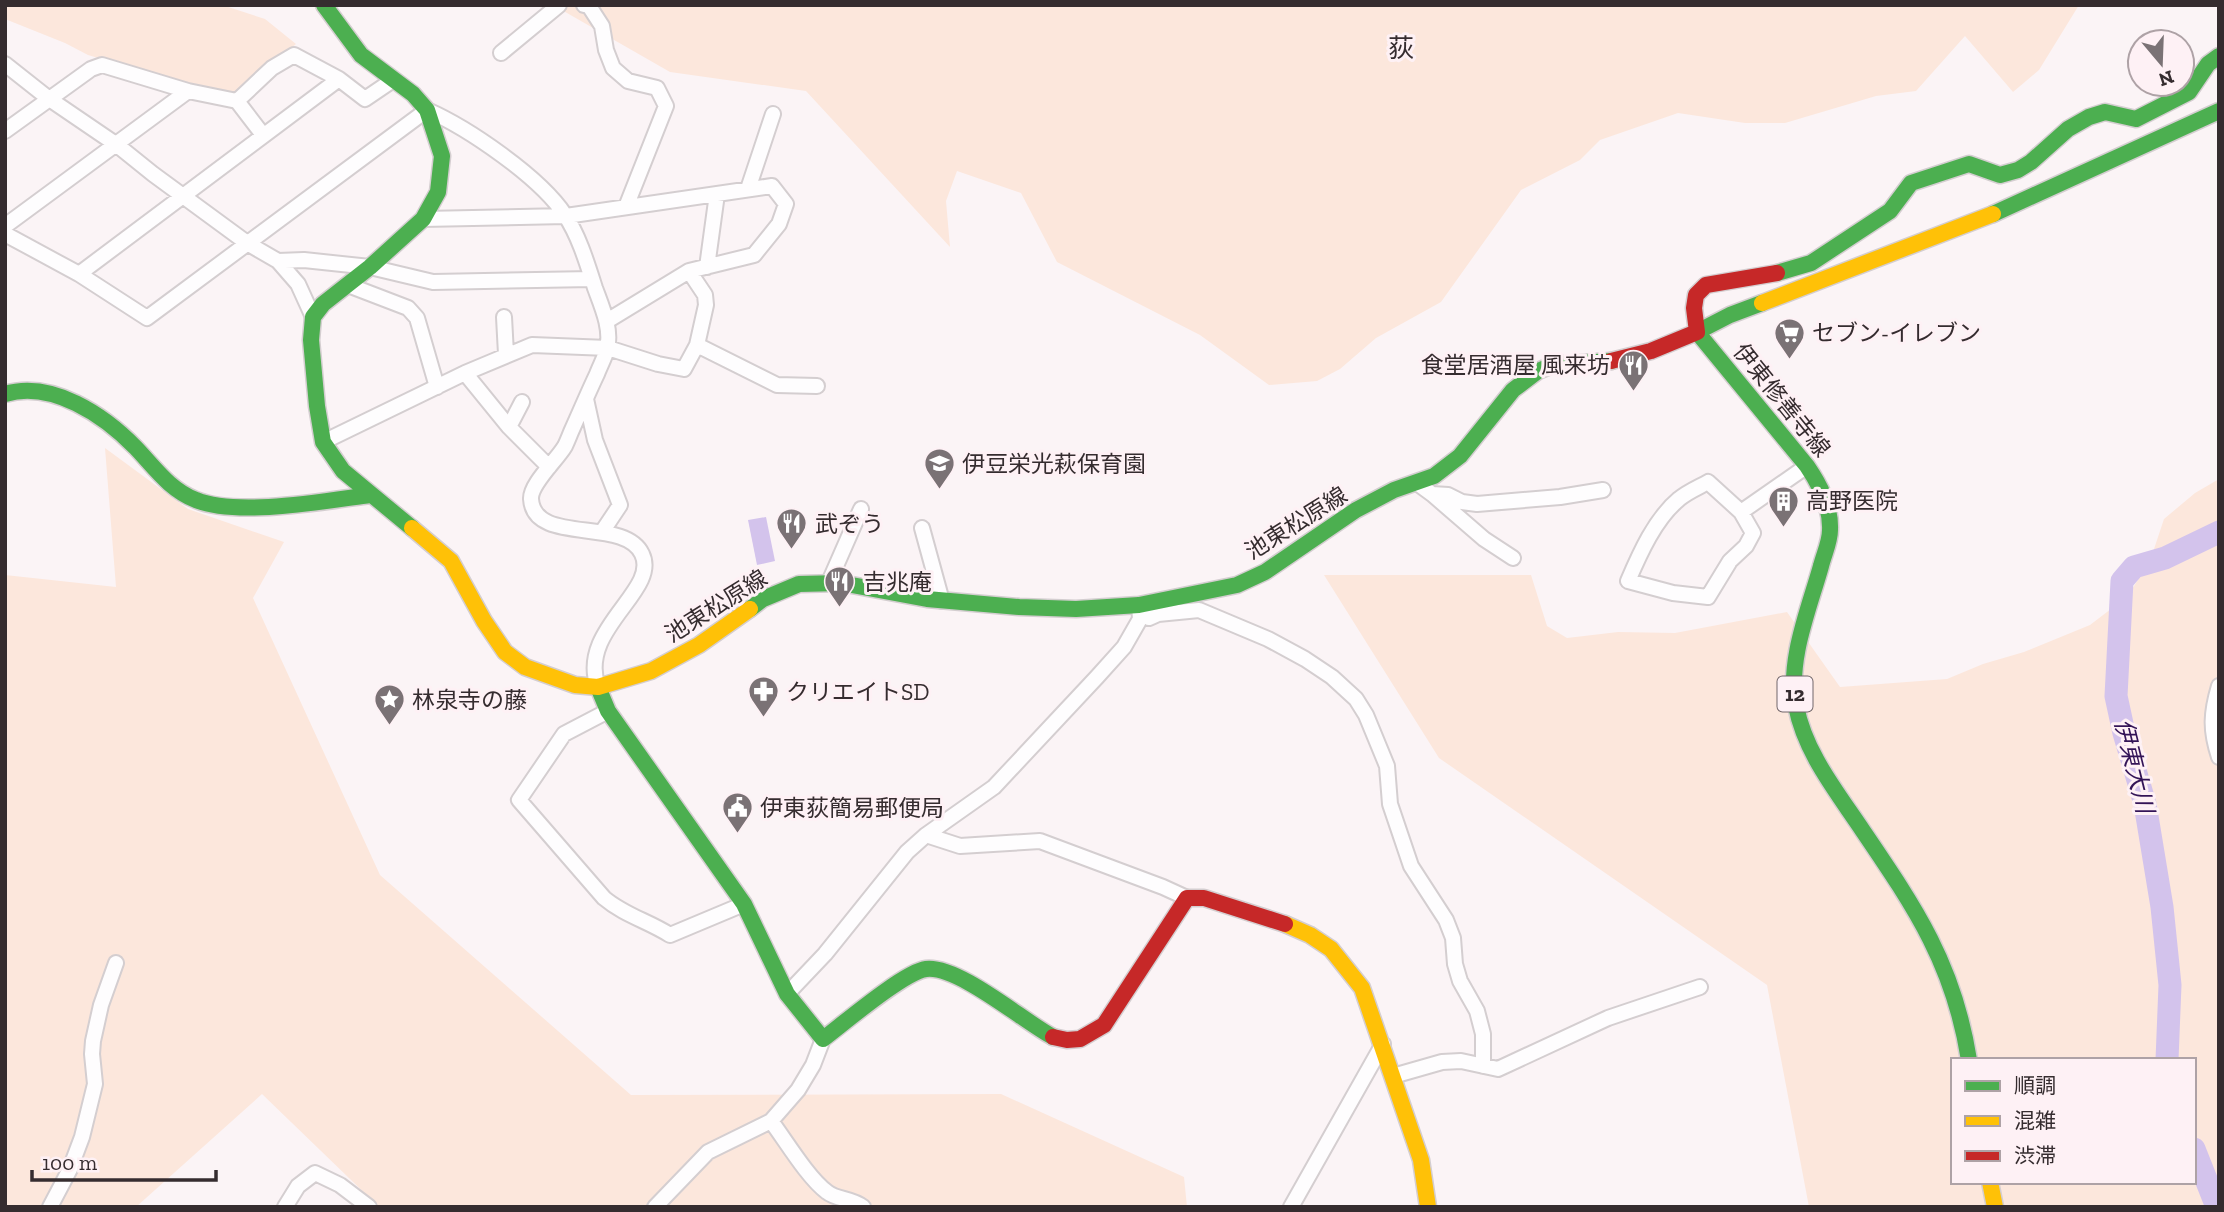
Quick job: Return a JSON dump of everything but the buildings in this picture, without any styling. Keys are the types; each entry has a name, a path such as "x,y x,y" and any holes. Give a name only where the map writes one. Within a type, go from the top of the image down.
{"main road":[{"path":"313,317 323,304 370,267 423,219 438,192 443,156 427,110 413,94 361,55 324,5"},
{"path":"1697,332 1694,308 1696,295 1706,285 1762,277 1811,263 1890,211 1911,183 1969,164 2000,175 2018,170 2068,129 2089,117 2105,112 2136,119 2189,92 2208,64 2219,56"},
{"name":"伊東修善寺線","path":"1969,1058 1967,1038 1957,999 1939,952 1916,911 1819,766 1806,739 1795,700 1796,669 1830,531 1827,504 1816,478 1807,466 1697,332 1730,315 2020,203 2189,122 2219,111"},
{"name":"池東松原線","path":"313,317 311,340 323,442 343,471 451,561 488,629 505,652 525,667 554,679 575,685 598,687 651,671 699,645 763,599 799,584 829,582 942,601 1076,609 1139,605 1237,585 1265,572 1356,510 1394,490 1434,476 1460,456 1513,390 1538,371 1552,365 1615,361 1651,351 1697,332"},
{"path":"5,394 22,389 60,397 92,411 134,446 169,485 195,500 223,508 312,503 370,495"},
{"path":"598,687 608,711 744,904 787,994 823,1038 906,977 926,969 951,972 1052,1037 1068,1042 1088,1037 1104,1026 1187,898 1204,898 1219,902 1310,935 1331,949 1362,988 1421,1160 1428,1207"},
{"path":"1990,1184 1995,1207"}],"street":[{"path":"501,53 559,5"},
{"path":"584,5 589,6 602,26 606,50 613,68 628,81 657,88 666,106 626,207"},
{"path":"237,101 272,68 293,55 339,79 365,99 393,80"},
{"path":"5,64 247,243 278,261 298,284 313,317"},
{"path":"5,131 48,98 91,69 102,65 188,91 237,101 263,135"},
{"path":"79,274 339,79"},
{"path":"5,226 188,91"},
{"path":"5,234 79,274 148,318 427,110 476,139 518,169 552,198 566,216 607,321 607,348 564,447 532,492 532,505 549,523 564,528 602,532 635,543 644,558 642,575 637,586 598,645 594,663 594,676 598,687"},
{"path":"748,189 773,114"},
{"path":"423,219 566,216 772,186 786,204 779,224 754,255 689,271 607,321"},
{"path":"708,267 718,194"},
{"path":"278,261 304,260 370,267 433,282 592,279"},
{"path":"323,442 465,373 532,345 607,348 684,369 697,345 706,305 705,295 689,271"},
{"path":"348,285 408,308 417,318 437,387"},
{"path":"504,317 506,354"},
{"path":"697,345 777,385 817,386"},
{"path":"465,373 509,427 549,467"},
{"path":"586,399 595,440 620,505 602,532"},
{"path":"509,427 522,402"},
{"path":"1741,512 1807,466"},
{"path":"1708,482 1741,512 1753,533 1746,546 1730,561 1708,597 1673,593 1628,581 1661,519 1678,499 1708,482"},
{"path":"1417,483 1484,539 1513,558"},
{"path":"1432,494 1448,495 1476,504 1492,504 1603,490"},
{"path":"829,582 860,509"},
{"path":"922,528 942,601"},
{"path":"787,994 825,954 906,852 994,787 1097,677 1124,647 1140,619 1139,605"},
{"path":"1139,605 1149,618 1158,614 1199,610 1268,639 1332,677 1356,699 1366,715 1387,766 1390,804 1411,866 1446,920 1453,938 1455,964 1460,981 1477,1012 1483,1034 1483,1066"},
{"path":"2219,686 2214,701 2211,735 2219,757"},
{"path":"608,711 564,734 519,800 604,898 617,909 655,925 670,935 744,904"},
{"path":"926,835 960,846 1040,841 1187,898"},
{"path":"50,1207 70,1169 82,1137 95,1084 93,1041 101,1004 117,963"},
{"path":"1393,1076 1442,1062 1461,1061 1498,1069 1608,1018 1700,987"},
{"path":"655,1207 708,1152 771,1121 798,1090 813,1065 823,1038"},
{"path":"1291,1207 1382,1044"},
{"path":"771,1121 828,1194 855,1201 863,1207"},
{"path":"285,1207 298,1186 315,1173 340,1185 367,1206"}],"shaded area":[{"path":"5,5 222,5 265,19 296,44 241,91 229,92 159,76 88,55 5,19"},
{"path":"553,5 2079,5 2039,70 2013,92 1965,36 1916,91 1876,96 1785,123 1745,123 1678,113 1600,140 1580,160 1521,190 1441,302 1376,338 1340,369 1317,381 1269,385 1200,335 1057,262 1021,193 957,171 946,201 950,247 806,91 670,72"},
{"path":"105,448 188,509 284,542 253,598 380,875 631,1095 1001,1094 1184,1177 1187,1207 379,1207 262,1094 136,1207 5,1207 5,575 116,587"},
{"path":"2219,479 2219,1207 1809,1207 1767,985 1439,758 1324,575 1531,575 1547,626 1567,638 1618,632 1675,633 1787,612 1840,687 1947,679 2090,625 2128,596 2151,558 2164,519 2195,493"},
{"path":"766,517 775,561 757,565 748,520"}],"waterway":[{"name":"伊東大川","path":"2167,1058 2170,985 2162,907 2145,804 2116,696 2122,581 2134,567 2165,558 2219,532"},
{"name":"伊東大川","path":"2196,1154 2217,1207"}],"traffic: fast":[{"path":"324,5 361,55 413,94 427,110 442,156 438,192 423,219 370,267 323,304 313,317 311,340 323,442 343,471 412,528"},
{"path":"1777,273 1811,263 1890,211 1911,183 1969,164 2000,175 2018,170 2068,129 2089,117 2105,112 2136,119 2189,92 2208,64 2219,56"},
{"path":"1993,214 2219,111"},
{"path":"1762,303 1697,332 1807,466 1827,504 1829,539 1801,635 1794,671 1800,723 1823,772 1900,886 1930,939 1954,995 1969,1058"},
{"path":"750,609 763,599 799,584 841,583 927,599 1076,609 1139,605 1237,585 1265,572 1356,510 1394,490 1434,476 1460,456 1513,390 1538,371 1552,365 1611,361"},
{"path":"5,394 41,392 76,403 109,424 178,490 196,500 213,505 281,506 370,495"},
{"path":"598,687 608,711 744,904 787,994 823,1039 903,979 926,969 939,970 972,985 1053,1037"}],"traffic: slow":[{"path":"1762,303 1993,214"},
{"path":"412,528 451,561 484,621 505,652 525,667 575,685 598,687 651,671 699,645 750,609"},
{"path":"1285,924 1310,935 1331,949 1362,988 1421,1160 1428,1207"},
{"path":"1990,1184 1995,1207"}],"traffic: jam":[{"path":"1611,361 1651,351 1697,332 1694,308 1696,295 1706,285 1777,273"},
{"path":"1053,1037 1080,1039 1104,1025 1187,898 1204,898 1285,924"}],"place":[{"name":"セブン-イレブン","path":"1789,360"},
{"name":"食堂居酒屋 風来坊","path":"1633,392"},
{"name":"伊豆栄光萩保育園","path":"939,491"},
{"name":"高野医院","path":"1783,528"},
{"name":"武ぞう","path":"792,551"},
{"name":"吉兆庵","path":"840,609"},
{"name":"クリエイトSD","path":"763,719"},
{"name":"林泉寺の藤","path":"389,727"},
{"name":"伊東荻簡易郵便局","path":"737,835"}],"district":[{"name":"荻","path":"1401,48"}]}
